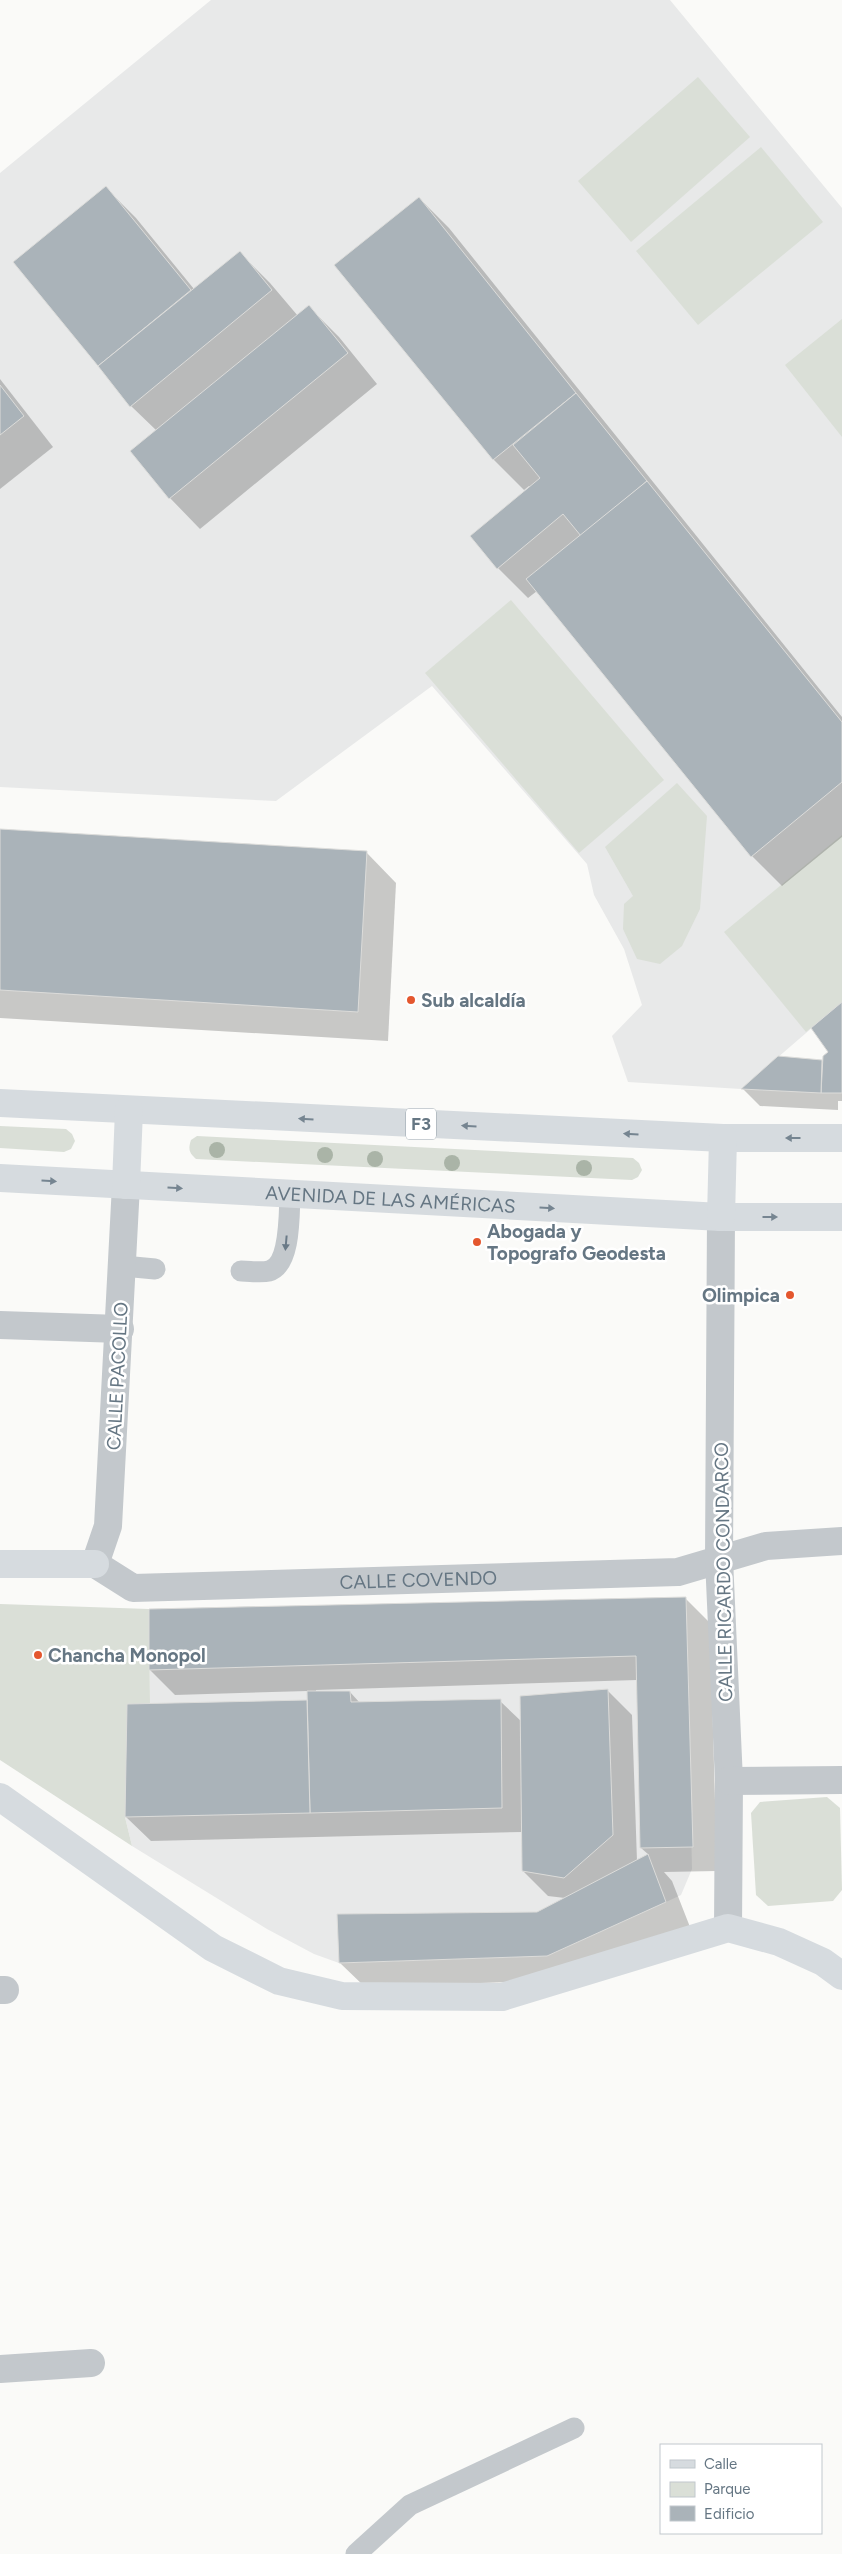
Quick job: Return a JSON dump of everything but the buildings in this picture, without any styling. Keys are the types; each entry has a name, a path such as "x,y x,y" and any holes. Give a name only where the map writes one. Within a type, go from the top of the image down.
{"main road":[{"name":"F3","path":"0,1103 723,1138 842,1138"},
{"path":"126,1185 129,1110"},
{"path":"721,1217 723,1138"},
{"name":"AVENIDA DE LAS AMÉRICAS","path":"0,1178 721,1217 842,1217"},
{"path":"0,1564 95,1564"},
{"path":"0,1797 212,1948 279,1981 342,1996 502,1997 728,1928 779,1942 823,1962 842,1976"}],"street":[{"name":"CALLE PACOLLO","path":"95,1564 108,1526 120,1329 126,1185"},
{"name":"CALLE RICARDO CONDARCO","path":"721,1217 719,1559 728,1781 728,1928"},
{"path":"0,1325 120,1329"},
{"name":"CALLE COVENDO","path":"95,1564 133,1588 678,1572 766,1546 842,1541"},
{"path":"728,1781 842,1780"},
{"path":"0,2369 91,2363"}],"lane":[{"path":"242,1271 270,1271 280,1264 285,1252 290,1194"},
{"path":"123,1266 155,1269"},
{"path":"356,2554 410,2505 574,2428"}],"shaded area":[{"path":"211,0 670,0 842,208 842,1002 741,1089 628,1082 612,1036 642,1005 624,949 594,895 587,864 432,686 276,801 0,787 0,173"},
{"path":"686,1597 692,1869 681,1895 547,1956 339,1963 314,1954 267,1929 132,1846 125,1817 127,1704 150,1703 149,1609"}],"green space":[{"path":"698,77 750,137 631,242 578,181"},
{"path":"761,147 823,222 698,325 636,251"},
{"path":"842,319 842,437 785,365"},
{"path":"511,600 664,780 579,853 425,673"},
{"path":"677,783 707,816 700,909 682,946 660,964 637,959 623,929 624,904 633,896 605,847"},
{"path":"842,835 842,1002 806,1032 724,932"},
{"path":"0,1126 66,1129 72,1134 75,1141 71,1149 64,1152 0,1148"},
{"path":"197,1136 633,1158 639,1163 642,1170 638,1177 632,1180 196,1159 189,1148 191,1140"},
{"path":"0,1604 149,1609 150,1704 127,1704 125,1817 132,1846 0,1760"},
{"path":"827,1797 840,1808 842,1890 833,1901 768,1906 756,1895 751,1813 760,1802"}],"place":[{"name":"Sub alcaldía","path":"411,1000"},
{"name":"Abogada y Topografo Geodesta","path":"477,1242"},
{"name":"Olimpica","path":"790,1295"},
{"name":"Chancha Monopol","path":"38,1655"}]}
